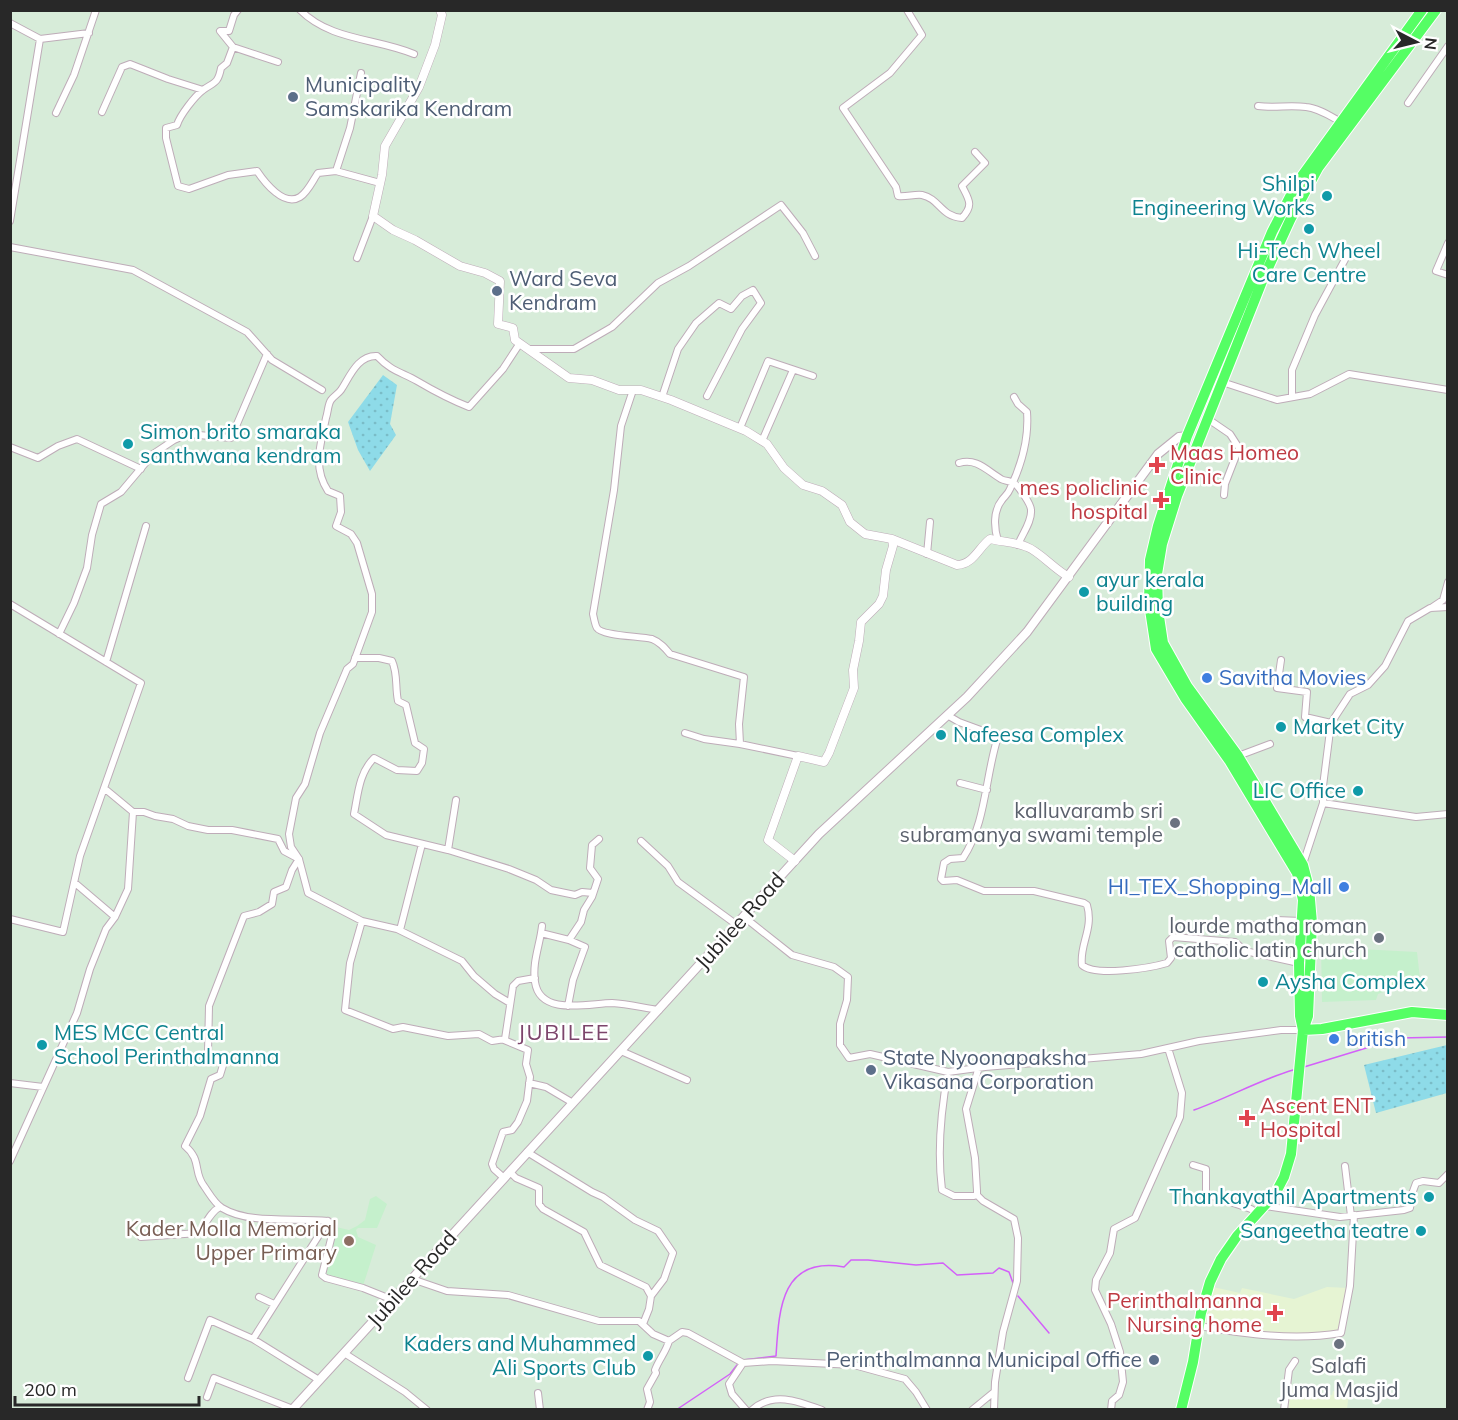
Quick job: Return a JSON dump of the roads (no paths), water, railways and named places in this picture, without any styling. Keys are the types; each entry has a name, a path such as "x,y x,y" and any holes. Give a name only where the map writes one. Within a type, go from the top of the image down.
{"highway":[{"path":"1181,1410 1210,1282 1221,1259 1275,1194 1284,1177 1291,1154 1303,1030 1308,1016 1312,923 1297,873 1229,760 1185,698 1156,649 1149,603 1150,560 1158,526 1187,436 1272,232 1297,183 1422,10"},
{"path":"1303,1030 1299,1016 1299,963 1301,921 1309,888 1303,865 1238,756 1187,686 1163,643 1158,610 1157,574 1162,544 1177,496 1221,382 1286,228 1318,168 1436,10"},
{"path":"1187,436 1191,432 1197,432 1199,442"},
{"path":"1303,1030 1322,1029 1412,1012 1448,1015"}],"main road":[{"name":"Jubilee Road","path":"292,1409 819,834 967,697 1027,632 1158,454 1179,437 1187,436"}],"street":[{"path":"56,113 74,75 96,10"},
{"path":"238,10 234,15 230,31 220,31 233,47 278,62"},
{"path":"300,10 309,20 333,32 398,47 414,54"},
{"path":"357,258 373,216 386,146 420,87 435,45 442,15 440,10"},
{"path":"907,10 921,35 890,73 843,108 896,187 898,196 922,195 934,201 950,217 962,218 968,212 970,205 962,186 985,163 975,152"},
{"path":"10,23 40,39 89,33"},
{"path":"10,221 40,39"},
{"path":"1408,103 1448,46"},
{"path":"233,47 227,63 221,68 219,77 213,85 203,90 180,116 177,125 166,128 166,138 178,186 189,189 228,175 257,171 265,182 289,200 299,198 306,192 318,173 336,171 380,183"},
{"path":"102,112 123,67 130,64 203,90"},
{"path":"336,171 353,119 361,74"},
{"path":"1258,106 1307,107 1341,122"},
{"path":"530,349 574,349 612,327 658,283 689,266 781,205 803,233 815,256"},
{"path":"373,216 393,230 460,266 485,273 500,281 498,324 513,328 515,340 569,378 592,381 619,390 640,390 740,428 767,444 784,468 802,485 822,491 842,505 850,522 865,534 892,539 957,565 973,559 987,541 1018,545 1035,551 1057,571 1069,577"},
{"path":"1448,243 1436,271 1448,274"},
{"path":"10,247 133,270 247,332 272,360 322,390"},
{"path":"1292,397 1292,370 1315,315 1349,252"},
{"path":"662,397 676,354 696,323 719,303 731,309 742,296 753,290 761,303 742,329 708,396"},
{"path":"510,1003 495,994 474,976 462,961 400,930 362,921 308,892 299,860 291,847 289,834 297,798 305,784 320,733 347,669 353,664 372,612 372,594 357,543 351,534 336,526 341,512 340,496 328,491 318,468 318,457 330,401 340,392 351,372 363,359 377,356 389,368 441,396 469,407 503,369 520,343"},
{"path":"59,634 87,568 92,535 101,504 121,492 153,454 174,440 188,434 231,438 267,354"},
{"path":"740,428 768,361 813,376"},
{"path":"762,441 793,370"},
{"path":"1221,382 1277,400 1310,394 1349,374 1448,390"},
{"path":"633,390 621,426 614,490 593,614 596,627 603,633 616,633 653,640 662,645 670,654 744,677 739,724 740,744"},
{"path":"998,541 996,509 1013,483 1024,449 1027,418 1025,409 1014,397"},
{"path":"1208,419 1230,434 1239,447 1224,495"},
{"path":"10,447 38,458 58,446 77,439 141,469"},
{"path":"959,463 974,462 985,467 1002,480 1013,483 1029,502 1031,511 1029,522 1018,545"},
{"path":"927,554 930,522"},
{"path":"106,662 146,526"},
{"path":"685,733 704,739 740,744 824,762 854,688 853,670 861,622 884,596 886,570 893,546 892,539"},
{"path":"1303,865 1323,803 1323,777 1331,723 1350,694 1368,685 1385,666 1408,621 1443,600 1448,582"},
{"path":"10,604 141,682 80,856 63,932 10,920"},
{"path":"1430,608 1448,607"},
{"path":"355,658 379,658 392,661 396,671 398,701 406,705 415,743 424,749 423,764 417,771 397,770 374,758 362,776 354,814 386,835 448,850 509,869 536,880 551,890 575,895 582,892 593,893"},
{"path":"1281,660 1277,688 1308,692 1305,717 1331,723"},
{"path":"947,715 997,736 987,790 974,834 963,858 947,860 944,863 940,879 943,881 957,880 984,891 1029,891 1084,903 1090,914 1081,961 1086,969 1092,971 1167,963 1171,958 1169,941 1173,937 1235,942 1245,951 1299,963"},
{"path":"1238,756 1270,744"},
{"path":"795,861 768,840 798,756"},
{"path":"960,783 987,790"},
{"path":"104,788 133,812 144,812 208,830 232,830 278,838 284,851 299,860"},
{"path":"448,850 456,800"},
{"path":"1323,803 1416,817 1448,814"},
{"path":"10,1161 77,1013 90,969 106,929 115,917 128,889 133,812"},
{"path":"569,940 581,922 598,879 590,868 592,845 599,839"},
{"path":"641,841 668,866 678,882 737,925"},
{"path":"400,930 422,844"},
{"path":"299,860 292,870 286,887 274,892 272,904 259,912 244,916 209,1006 208,1053 224,1062 220,1075 211,1079 200,1116 185,1146 194,1153 198,1163 198,1178 220,1207 243,1216 328,1221 334,1227 322,1275 393,1300"},
{"path":"75,883 115,917"},
{"path":"744,917 792,955 834,967 848,977 847,1000 840,1024 840,1044 849,1058 870,1054 948,1072 979,1067 1141,1054 1199,1041 1303,1030"},
{"path":"1245,924 1266,927 1276,920 1301,921"},
{"path":"362,921 351,963 345,1010 393,1029 403,1027 447,1036 479,1034 492,1041 504,1040 528,1050 526,1064 530,1083 527,1101 512,1130 503,1132 492,1164 494,1169 539,1188 539,1204 543,1209 584,1232 600,1265 646,1287 651,1296"},
{"path":"568,1006 573,980 585,947 542,929 535,954 535,978 537,992 546,999 568,1006 613,1004 659,1010"},
{"path":"504,1040 507,1038 513,986 518,981 535,978"},
{"path":"1111,1410 1112,1401 1119,1395 1123,1382 1120,1352 1111,1324 1095,1290 1096,1280 1110,1253 1114,1229 1135,1218 1180,1117 1182,1093 1168,1048"},
{"path":"621,1051 687,1080"},
{"path":"979,1067 966,1109 975,1158 977,1195 1014,1219 1018,1239 1017,1281 1003,1332 994,1392 994,1410"},
{"path":"948,1072 943,1098 939,1166 942,1190 954,1196 977,1195"},
{"path":"10,1083 43,1087"},
{"path":"530,1083 546,1087 573,1102"},
{"path":"527,1152 603,1197 635,1220 658,1231 673,1253 664,1278 651,1296 643,1324"},
{"path":"1193,1165 1206,1169 1206,1193 1209,1195 1251,1209 1340,1217 1410,1208 1416,1183 1423,1181 1448,1185"},
{"path":"1199,1326 1250,1335 1320,1336 1341,1333 1350,1286 1353,1216 1345,1166"},
{"path":"1440,1183 1448,1174"},
{"path":"141,1237 199,1233 212,1211 220,1207"},
{"path":"253,1339 328,1221"},
{"path":"412,1279 447,1291 508,1295 599,1322 639,1321 653,1334 669,1341"},
{"path":"259,1297 274,1304"},
{"path":"188,1378 210,1320 253,1339 319,1380"},
{"path":"647,1410 650,1402 647,1389 656,1373 658,1361 666,1351 669,1341 682,1332 688,1333 743,1363 772,1361 854,1365 905,1379 927,1410"},
{"path":"344,1353 405,1392 427,1410"},
{"path":"1284,1410 1289,1370 1295,1361"},
{"path":"743,1363 729,1384 732,1394 746,1410"},
{"path":"207,1397 214,1378 292,1409"},
{"path":"972,1410 994,1392"},
{"path":"538,1393 540,1410"},
{"path":"752,1410 762,1401 784,1398 822,1410"}],"waterway":[{"path":"1304,1067 1399,1038 1448,1037"},
{"path":"1194,1110 1293,1070"},
{"path":"743,1360 776,1356 782,1304 796,1278 807,1270 823,1266 844,1267 851,1260 916,1265 943,1263 957,1275 993,1273 999,1268 1009,1272 1013,1283"},
{"path":"1018,1296 1049,1333"},
{"path":"676,1410 730,1374 737,1365"}],"place":[{"name":"Municipality Samskarika Kendram","path":"293,97"},
{"name":"Shilpi Engineering Works","path":"1327,196"},
{"name":"Hi-Tech Wheel Care Centre","path":"1309,229"},
{"name":"Ward Seva Kendram","path":"497,291"},
{"name":"Simon brito smaraka santhwana kendram","path":"128,444"},
{"name":"Maas Homeo Clinic","path":"1157,465"},
{"name":"mes policlinic hospital","path":"1161,500"},
{"name":"ayur kerala building","path":"1084,592"},
{"name":"Savitha Movies","path":"1207,678"},
{"name":"Market City","path":"1281,727"},
{"name":"Nafeesa Complex","path":"941,735"},
{"name":"LIC Office","path":"1358,791"},
{"name":"kalluvaramb sri subramanya swami temple","path":"1175,823"},
{"name":"HI_TEX_Shopping_Mall","path":"1344,887"},
{"name":"lourde matha roman catholic latin church","path":"1379,938"},
{"name":"Aysha Complex","path":"1263,982"},
{"name":"british","path":"1334,1039"},
{"name":"MES MCC Central School Perinthalmanna","path":"42,1045"},
{"name":"State Nyoonapaksha Vikasana Corporation","path":"871,1070"},
{"name":"Ascent ENT Hospital","path":"1247,1118"},
{"name":"Thankayathil Apartments","path":"1429,1197"},
{"name":"Sangeetha teatre","path":"1421,1231"},
{"name":"Kader Molla Memorial Upper Primary","path":"349,1241"},
{"name":"Perinthalmanna Nursing home","path":"1275,1313"},
{"name":"Salafi Juma Masjid","path":"1339,1344"},
{"name":"Kaders and Muhammed Ali Sports Club","path":"648,1356"},
{"name":"Perinthalmanna Municipal Office","path":"1154,1360"}],"district":[{"name":"JUBILEE","path":"564,1032"}]}
